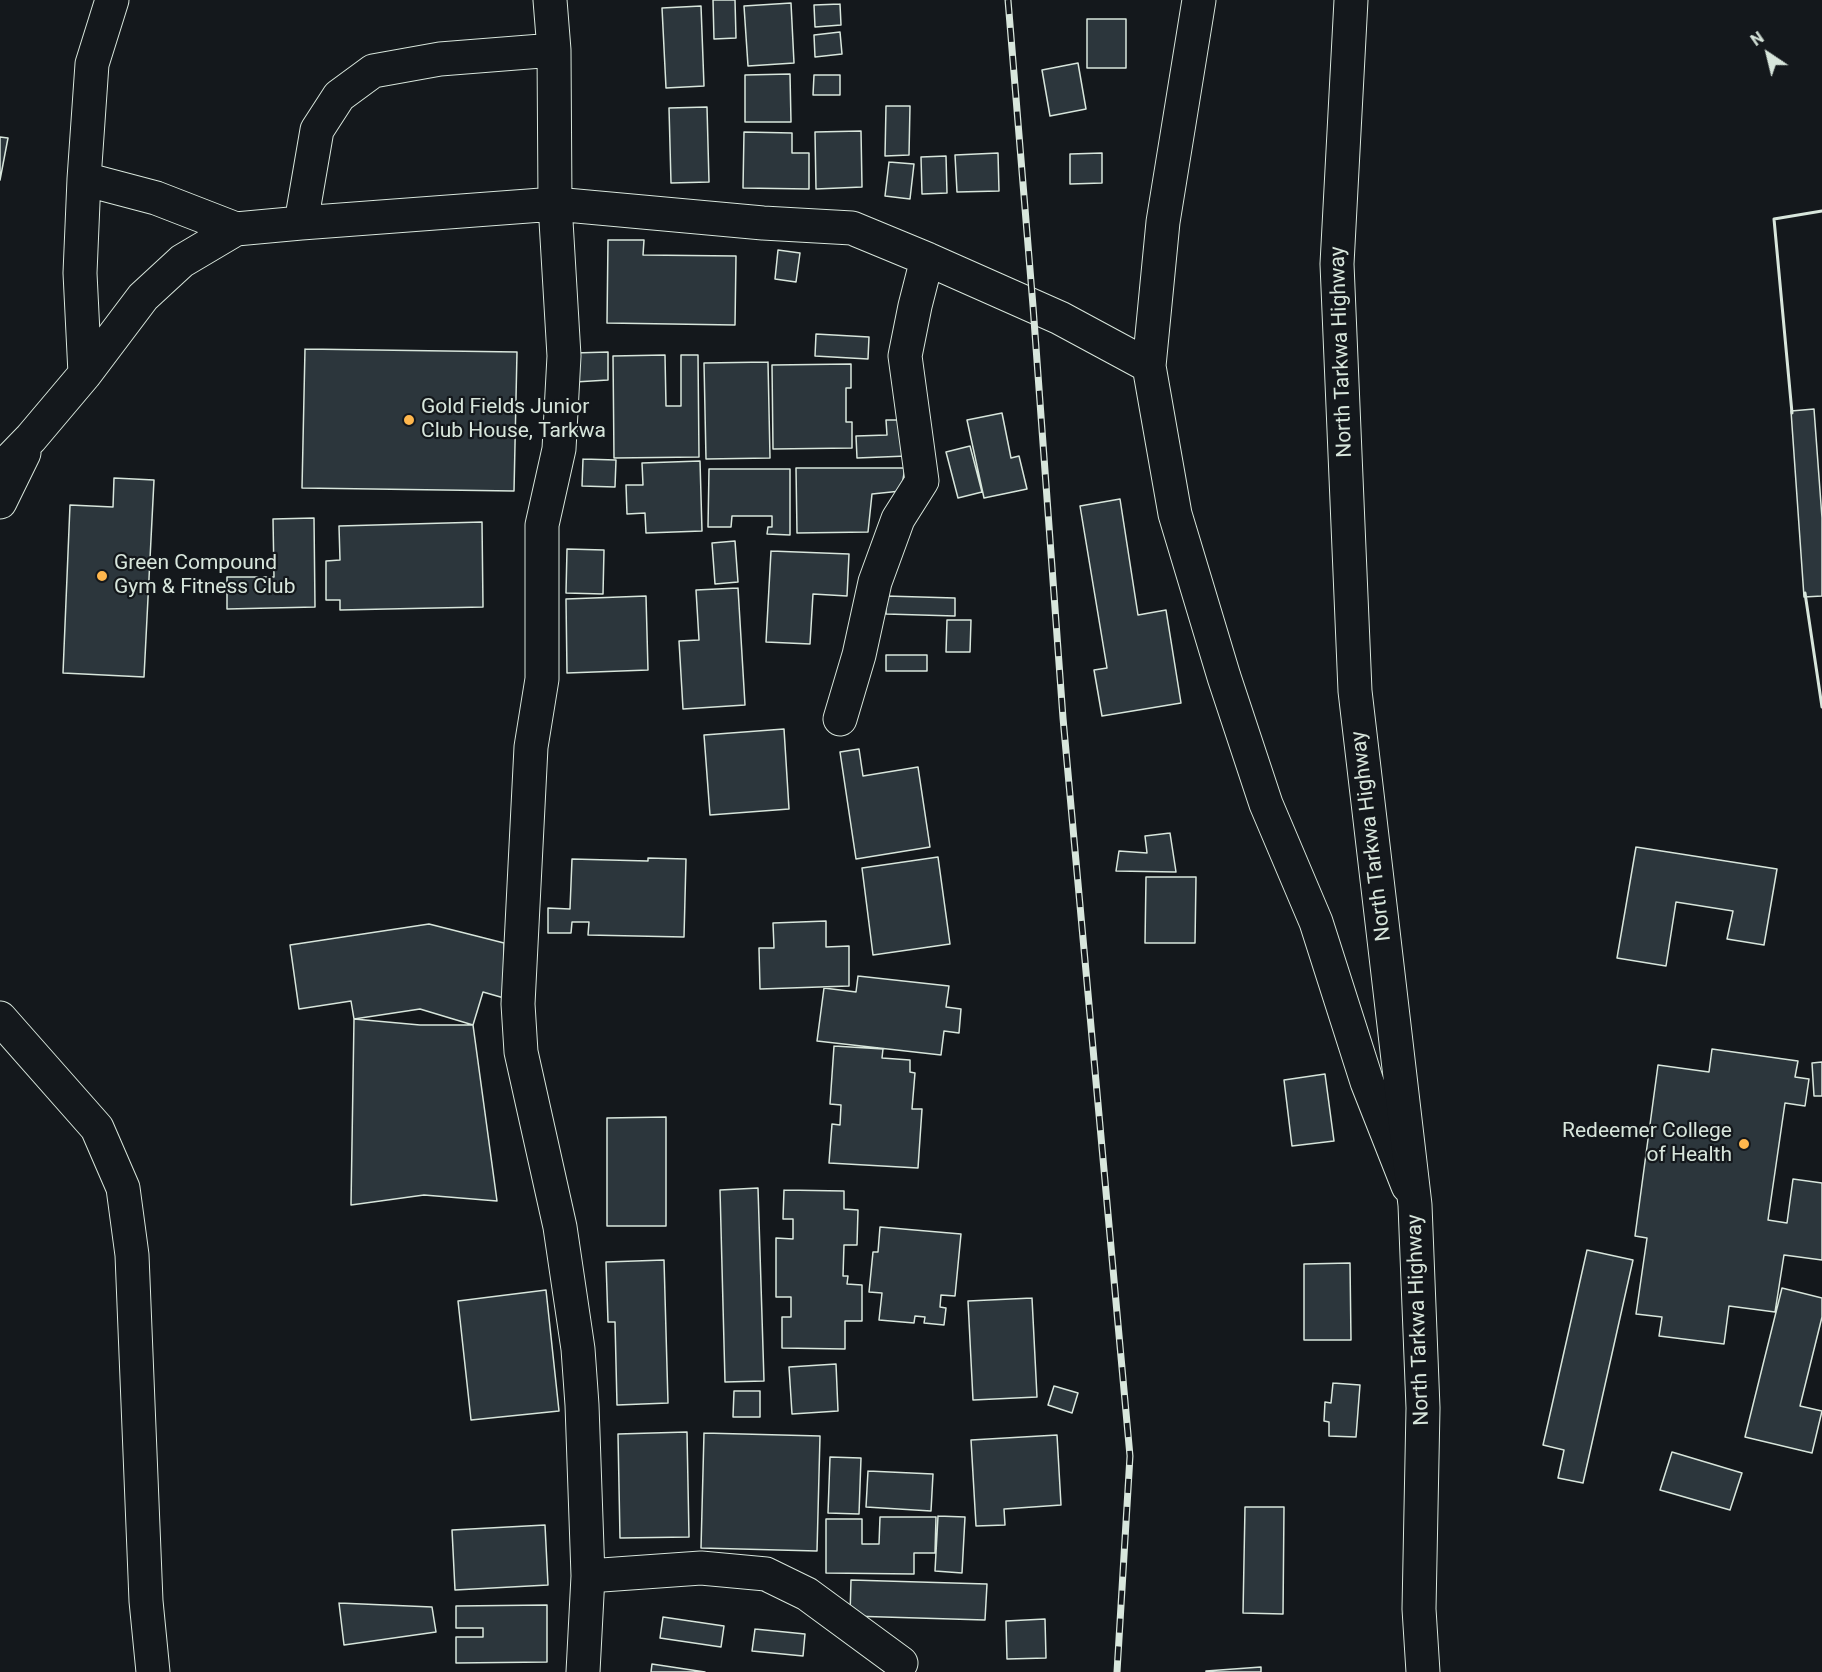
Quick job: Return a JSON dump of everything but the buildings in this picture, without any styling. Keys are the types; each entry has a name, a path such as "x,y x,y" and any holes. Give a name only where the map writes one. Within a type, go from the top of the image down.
{"street":[{"path":"85,374 80,273 92,64 112,0"},
{"path":"550,0 554,50 555,204 564,356 559,449 542,525 542,679 531,747 518,1004 521,1052 560,1227 578,1349 588,1576 583,1672"},
{"path":"1200,0 1163,222 1149,366 1175,514 1224,677 1266,804 1316,922 1367,1082 1415,1205"},
{"name":"North Tarkwa Highway","path":"1351,0 1337,264 1355,691 1415,1205 1423,1408 1419,1609 1423,1672"},
{"path":"301,223 317,130 339,96 374,70 440,58 554,50"},
{"path":"84,179 156,198 236,229"},
{"path":"0,470 31,438 85,374 143,297 182,261 236,229 301,223 555,204 752,222 852,228 1060,318 1149,366"},
{"path":"840,719 859,655 875,582 898,519 922,481 905,356 927,259"},
{"path":"0,502 31,438"},
{"path":"0,1018 97,1128 123,1188 132,1255 146,1601 153,1672"},
{"path":"588,1576 701,1568 766,1574 807,1594 901,1663"}],"railway":[{"path":"1008,0 1063,718 1130,1456 1117,1672"}],"wall":[{"path":"1792,413 1774,219 1822,211"},
{"path":"1805,593 1822,707"}],"place":[{"name":"Gold Fields Junior Club House, Tarkwa","path":"409,420"},
{"name":"Green Compound Gym & Fitness Club","path":"102,576"},
{"name":"Redeemer College of Health","path":"1744,1144"}]}
